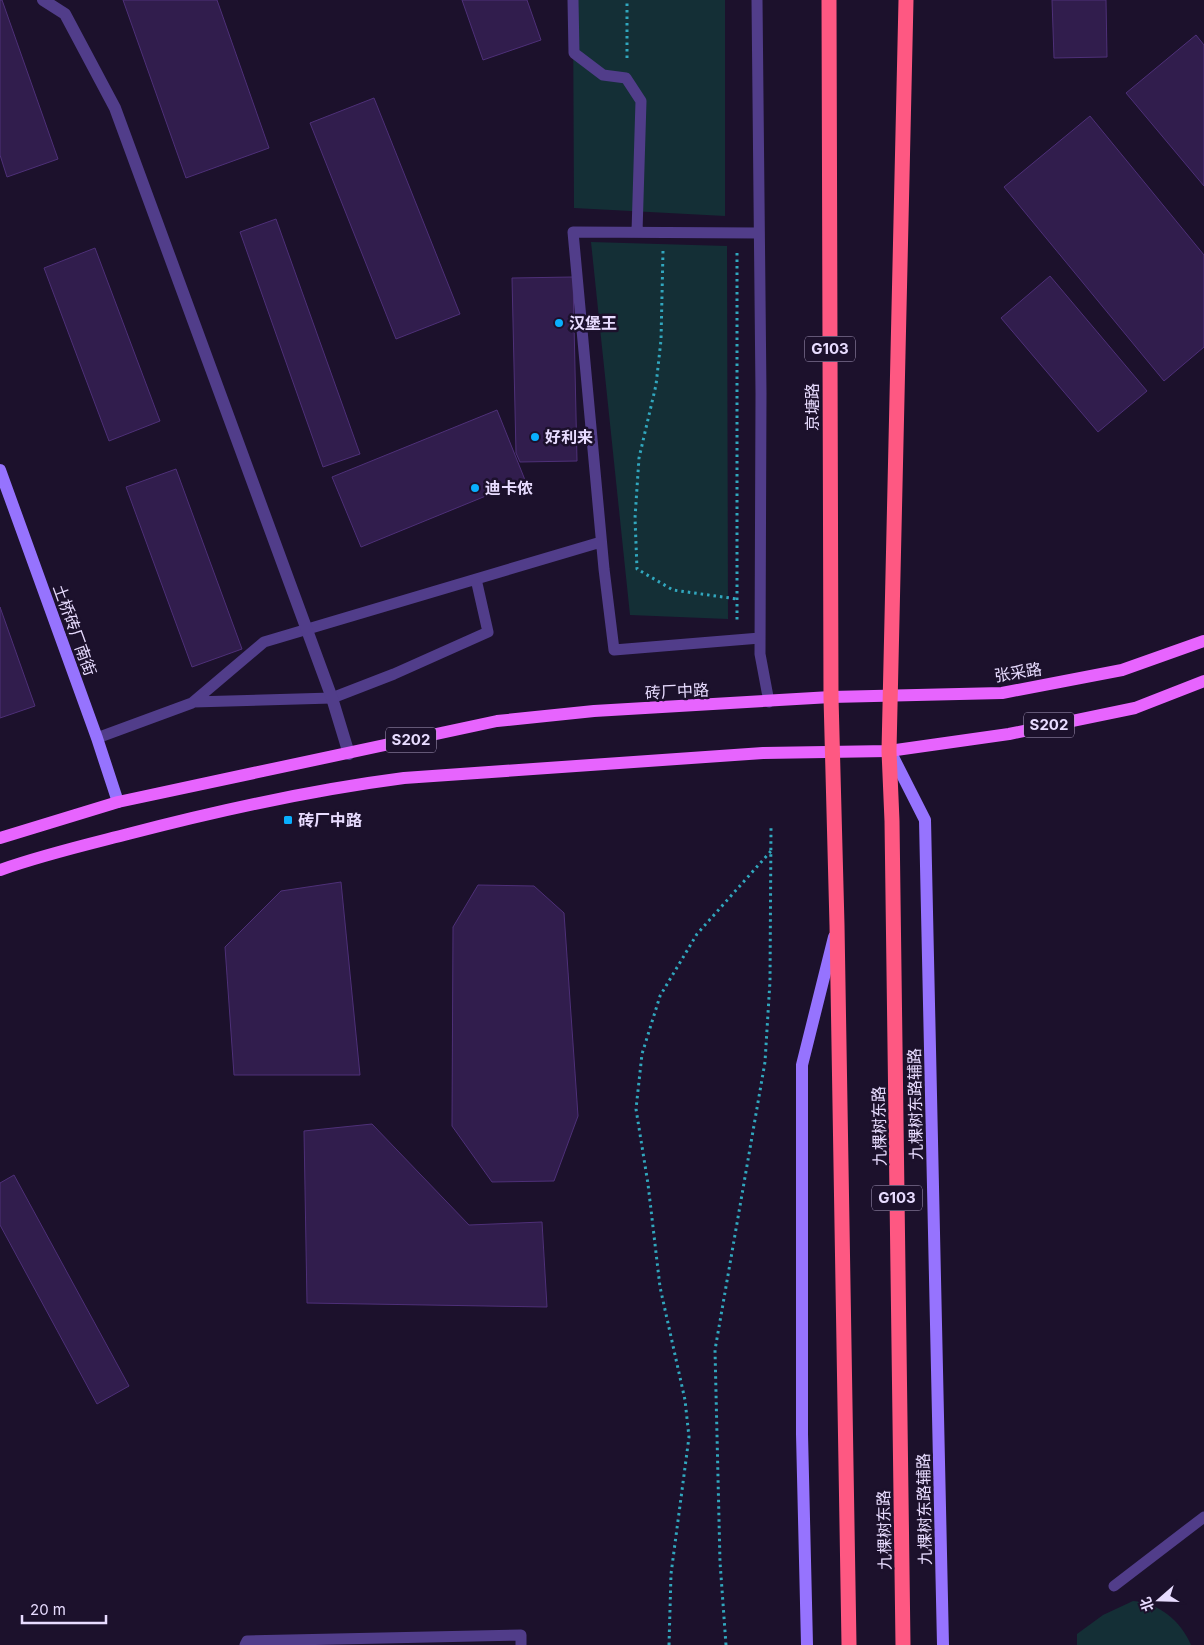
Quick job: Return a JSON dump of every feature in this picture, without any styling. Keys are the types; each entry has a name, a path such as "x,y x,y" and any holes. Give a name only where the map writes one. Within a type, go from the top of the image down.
{"highway":[{"name":"京塘路","path":"828,0 831,698 833,753"},
{"name":"G103","path":"891,696 906,0"},
{"name":"九棵树东路","path":"891,696 889,751 893,861 903,1645"},
{"name":"G103","path":"833,753 849,1645"}],"main road":[{"name":"张采路","path":"831,698 1002,693 1122,670 1204,642"},
{"name":"S202","path":"0,870 53,853 225,808 349,785 404,778 734,755 889,751 1009,734 1135,708 1204,681"},
{"name":"砖厂中路","path":"0,838 118,802 497,721 594,711 831,698"}],"street":[{"path":"43,0 65,14 115,108 332,698 349,754"},
{"name":"土桥砖厂南街","path":"0,470 97,738 118,802"},
{"name":"九棵树东路辅路","path":"889,751 925,820 943,1645"},
{"path":"807,1645 802,1434 802,1065 837,925"}],"lane":[{"path":"574,0 574,53 603,75 626,78 641,101 637,232"},
{"path":"757,0 760,654 769,702"},
{"path":"759,233 573,232 601,542 614,650 760,638"},
{"path":"193,702 264,642 601,542"},
{"path":"97,738 193,702 332,698 394,674 488,632 476,579"},
{"path":"1114,1586 1204,1518"},
{"path":"245,1645 247,1641 521,1635 521,1645"}],"path":[{"path":"626,78 627,0"},
{"path":"663,233 661,340 656,385 639,458 636,569 673,590 737,599"},
{"path":"737,233 737,640"},
{"path":"726,1645 720,1562 715,1350 765,1062 770,981 771,826"},
{"path":"669,1645 671,1574 689,1437 685,1400 660,1287 648,1184 636,1109 642,1054 660,996 697,934 772,851"}],"green space":[{"path":"573,0 725,0 725,216 574,208"},
{"path":"591,242 727,246 728,619 630,615"},
{"path":"1133,1601 1152,1605 1168,1615 1181,1628 1191,1645 1077,1645 1077,1634 1103,1615"}],"building":[{"path":"0,0 2,0 58,159 7,177 0,155"},
{"path":"123,0 217,0 269,148 186,178"},
{"path":"462,0 527,0 541,40 483,60"},
{"path":"1052,0 1106,0 1107,57 1054,58"},
{"path":"1196,35 1204,45 1204,186 1126,93"},
{"path":"374,98 460,314 396,339 310,123"},
{"path":"1090,116 1204,255 1204,347 1164,381 1004,187"},
{"path":"276,219 360,454 323,467 240,232"},
{"path":"95,248 160,421 109,441 44,268"},
{"path":"1050,276 1147,391 1098,432 1001,318"},
{"path":"573,277 577,461 520,462 516,453 512,278"},
{"path":"497,410 525,480 361,547 332,477"},
{"path":"176,469 242,649 192,667 126,487"},
{"path":"0,607 35,706 0,718"},
{"path":"341,882 360,1075 234,1075 225,947 281,891"},
{"path":"478,885 534,886 564,913 578,1116 554,1181 492,1182 452,1126 453,927"},
{"path":"372,1124 469,1225 542,1222 547,1307 307,1303 304,1131"},
{"path":"14,1175 129,1386 97,1404 0,1225 0,1183"}],"place":[{"name":"汉堡王","path":"559,323"},
{"name":"好利来","path":"535,437"},
{"name":"迪卡侬","path":"475,488"},
{"name":"砖厂中路","path":"288,820"}]}
